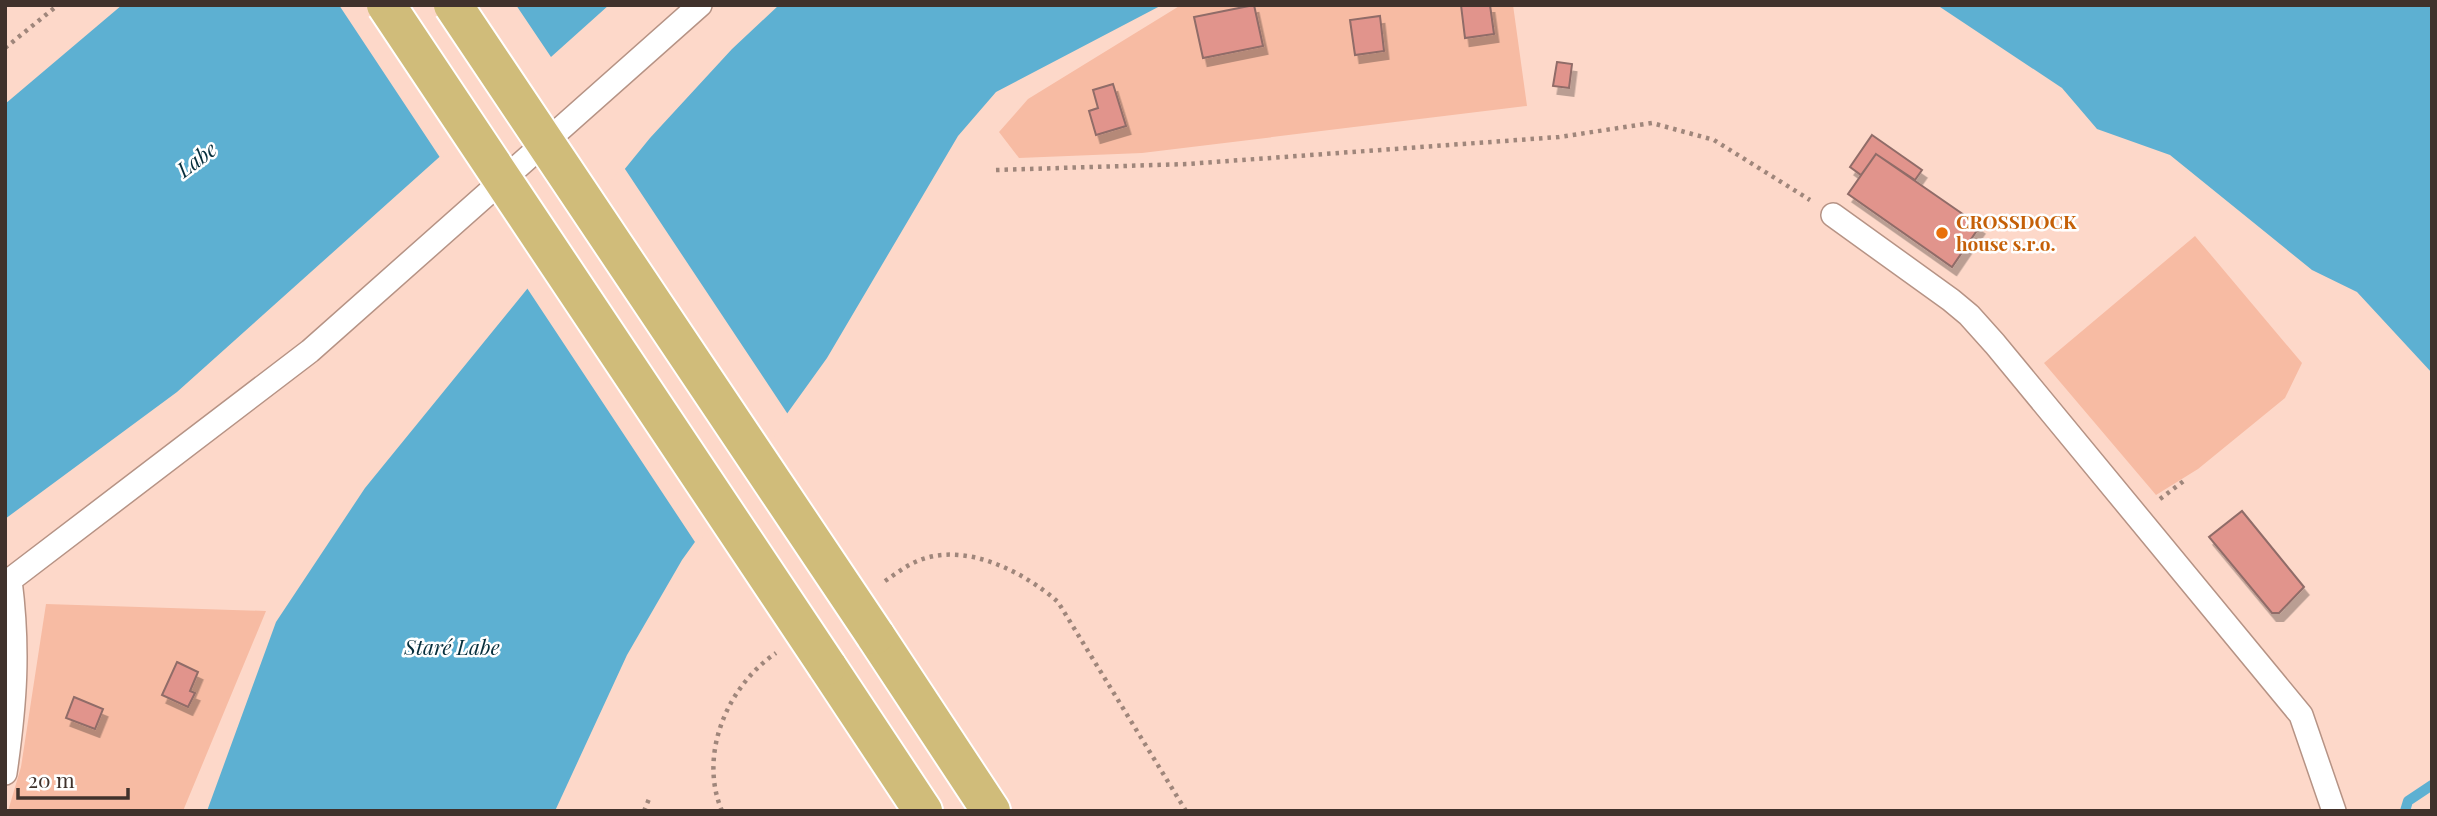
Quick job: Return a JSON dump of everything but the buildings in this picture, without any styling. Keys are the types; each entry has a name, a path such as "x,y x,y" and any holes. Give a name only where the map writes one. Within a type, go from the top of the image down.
{"main road":[{"path":"386,5 922,811"},
{"path":"453,5 991,811"}],"lane":[{"path":"5,773 16,697 17,634 10,580 310,351 700,5"},
{"path":"1833,215 1969,315 2003,354 2301,715 2334,811"}],"path":[{"path":"5,48 58,5"},
{"path":"996,170 1187,164 1559,137 1652,123 1714,140 1789,185"},
{"path":"643,811 649,799"}],"shaded area":[{"path":"1181,5 1513,5 1527,106 1142,153 1019,158 999,132 1028,99"},
{"path":"2195,236 2302,363 2285,398 2198,469 2156,495 2044,363"},
{"path":"46,604 266,611 183,811 8,811 21,767"}],"water":[{"name":"Labe","path":"122,5 609,5 177,392 5,519 5,104"},
{"name":"Staré Labe","path":"779,5 1162,5 996,92 958,136 827,358 682,560 627,655 555,811 207,811 276,622 365,488 650,138 732,49"},
{"path":"1937,5 2432,5 2432,373 2357,292 2312,270 2170,155 2097,129 2062,88"}],"pier":[{"path":"339,5 516,5 553,60 441,159"},
{"path":"623,166 789,416 697,545 525,285"}],"waterway":[{"path":"2405,811 2408,801 2432,785"}],"place":[{"name":"CROSSDOCK house s.r.o.","path":"1942,233"}]}
